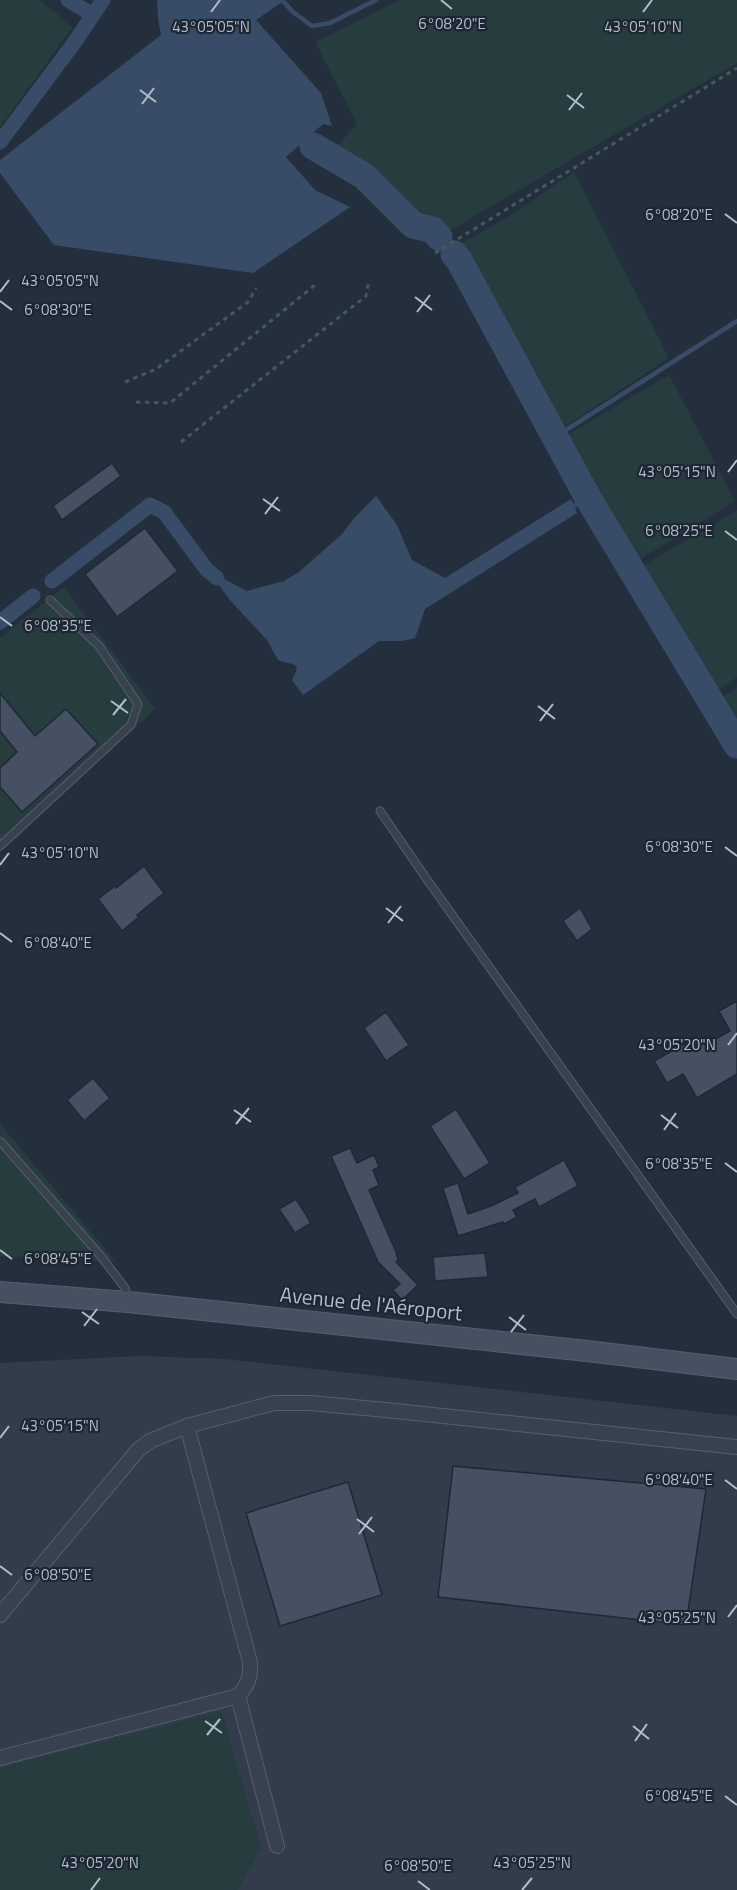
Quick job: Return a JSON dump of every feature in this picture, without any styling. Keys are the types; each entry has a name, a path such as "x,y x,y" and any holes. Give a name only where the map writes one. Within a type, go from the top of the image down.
{"main road":[{"name":"Avenue de l'Aéroport","path":"0,1292 128,1302 737,1369"}],"street":[{"path":"0,1615 139,1449 150,1441 187,1426 274,1403 310,1403 737,1447"},
{"path":"0,1758 238,1696 249,1681 250,1662 187,1426"},
{"path":"238,1696 277,1846"}],"lane":[{"path":"0,846 131,725 138,704 99,646 50,600"},
{"path":"380,811 737,1314"},
{"path":"0,1141 99,1254 125,1288 128,1302"}],"path":[{"path":"435,253 737,68"},
{"path":"182,442 366,296 369,280"},
{"path":"136,402 170,403 315,285"},
{"path":"125,382 156,369 248,302 256,288"}],"shaded area":[{"path":"140,1356 225,1359 737,1416 737,1890 0,1890 0,1363"}],"green space":[{"path":"0,0 40,0 73,27 0,127"},
{"path":"400,0 737,0 737,63 439,237 335,149 357,124 315,42"},
{"path":"574,172 669,358 558,431 519,357 455,247 506,218"},
{"path":"669,375 735,501 637,561 567,435"},
{"path":"737,510 737,677 716,692 641,567"},
{"path":"64,587 155,709 0,853 0,638"},
{"path":"737,687 737,732 718,701"},
{"path":"0,1124 115,1261 0,1256"},
{"path":"221,1711 261,1848 238,1890 0,1890 0,1768"}],"water":[{"path":"157,0 285,0 256,20 321,93 332,126 323,124 286,157 315,190 350,207 253,273 54,245 0,173 0,160 161,35"},
{"path":"376,496 397,525 412,560 445,578 571,499 577,513 425,609 415,638 402,641 379,641 303,695 292,680 297,669 295,665 278,660 267,640 229,599 216,581 218,576 247,591 284,581 299,572 341,535"}],"building":[{"path":"112,463 121,476 62,520 53,506"},
{"path":"145,528 178,571 117,617 85,574"},
{"path":"0,693 35,736 66,709 98,744 22,812 0,787 0,768 17,752 0,731"},
{"path":"144,866 164,893 137,915 139,917 122,931 98,899"},
{"path":"580,908 592,929 577,941 563,921"},
{"path":"737,1001 737,1074 697,1098 683,1074 667,1083 654,1061 700,1035 705,1045 730,1031 719,1011"},
{"path":"386,1012 409,1045 386,1061 364,1028"},
{"path":"93,1078 110,1098 84,1121 67,1100"},
{"path":"456,1109 490,1163 464,1179 430,1126"},
{"path":"350,1148 357,1163 374,1155 379,1167 373,1170 379,1185 369,1190 396,1252 398,1260 396,1262 418,1285 402,1300 393,1290 400,1284 378,1262 331,1156"},
{"path":"564,1160 578,1186 539,1207 535,1199 513,1210 517,1217 504,1224 503,1222 458,1236 443,1188 458,1183 468,1214 518,1193 515,1187"},
{"path":"296,1199 311,1223 295,1233 279,1209"},
{"path":"485,1253 488,1277 435,1281 433,1257"},
{"path":"453,1466 706,1489 686,1625 438,1597"},
{"path":"348,1482 382,1595 280,1626 246,1513"}],"waterway":[{"path":"68,0 93,15"},
{"path":"0,142 103,0"},
{"path":"283,1 293,12 312,26 330,23 376,0"},
{"path":"313,146 364,176 413,225 433,230 439,237"},
{"path":"454,254 588,498 737,745"},
{"path":"555,437 737,321"},
{"path":"574,506 588,498"},
{"path":"52,581 150,505 164,512 207,570 217,578"},
{"path":"0,622 33,596"}]}
